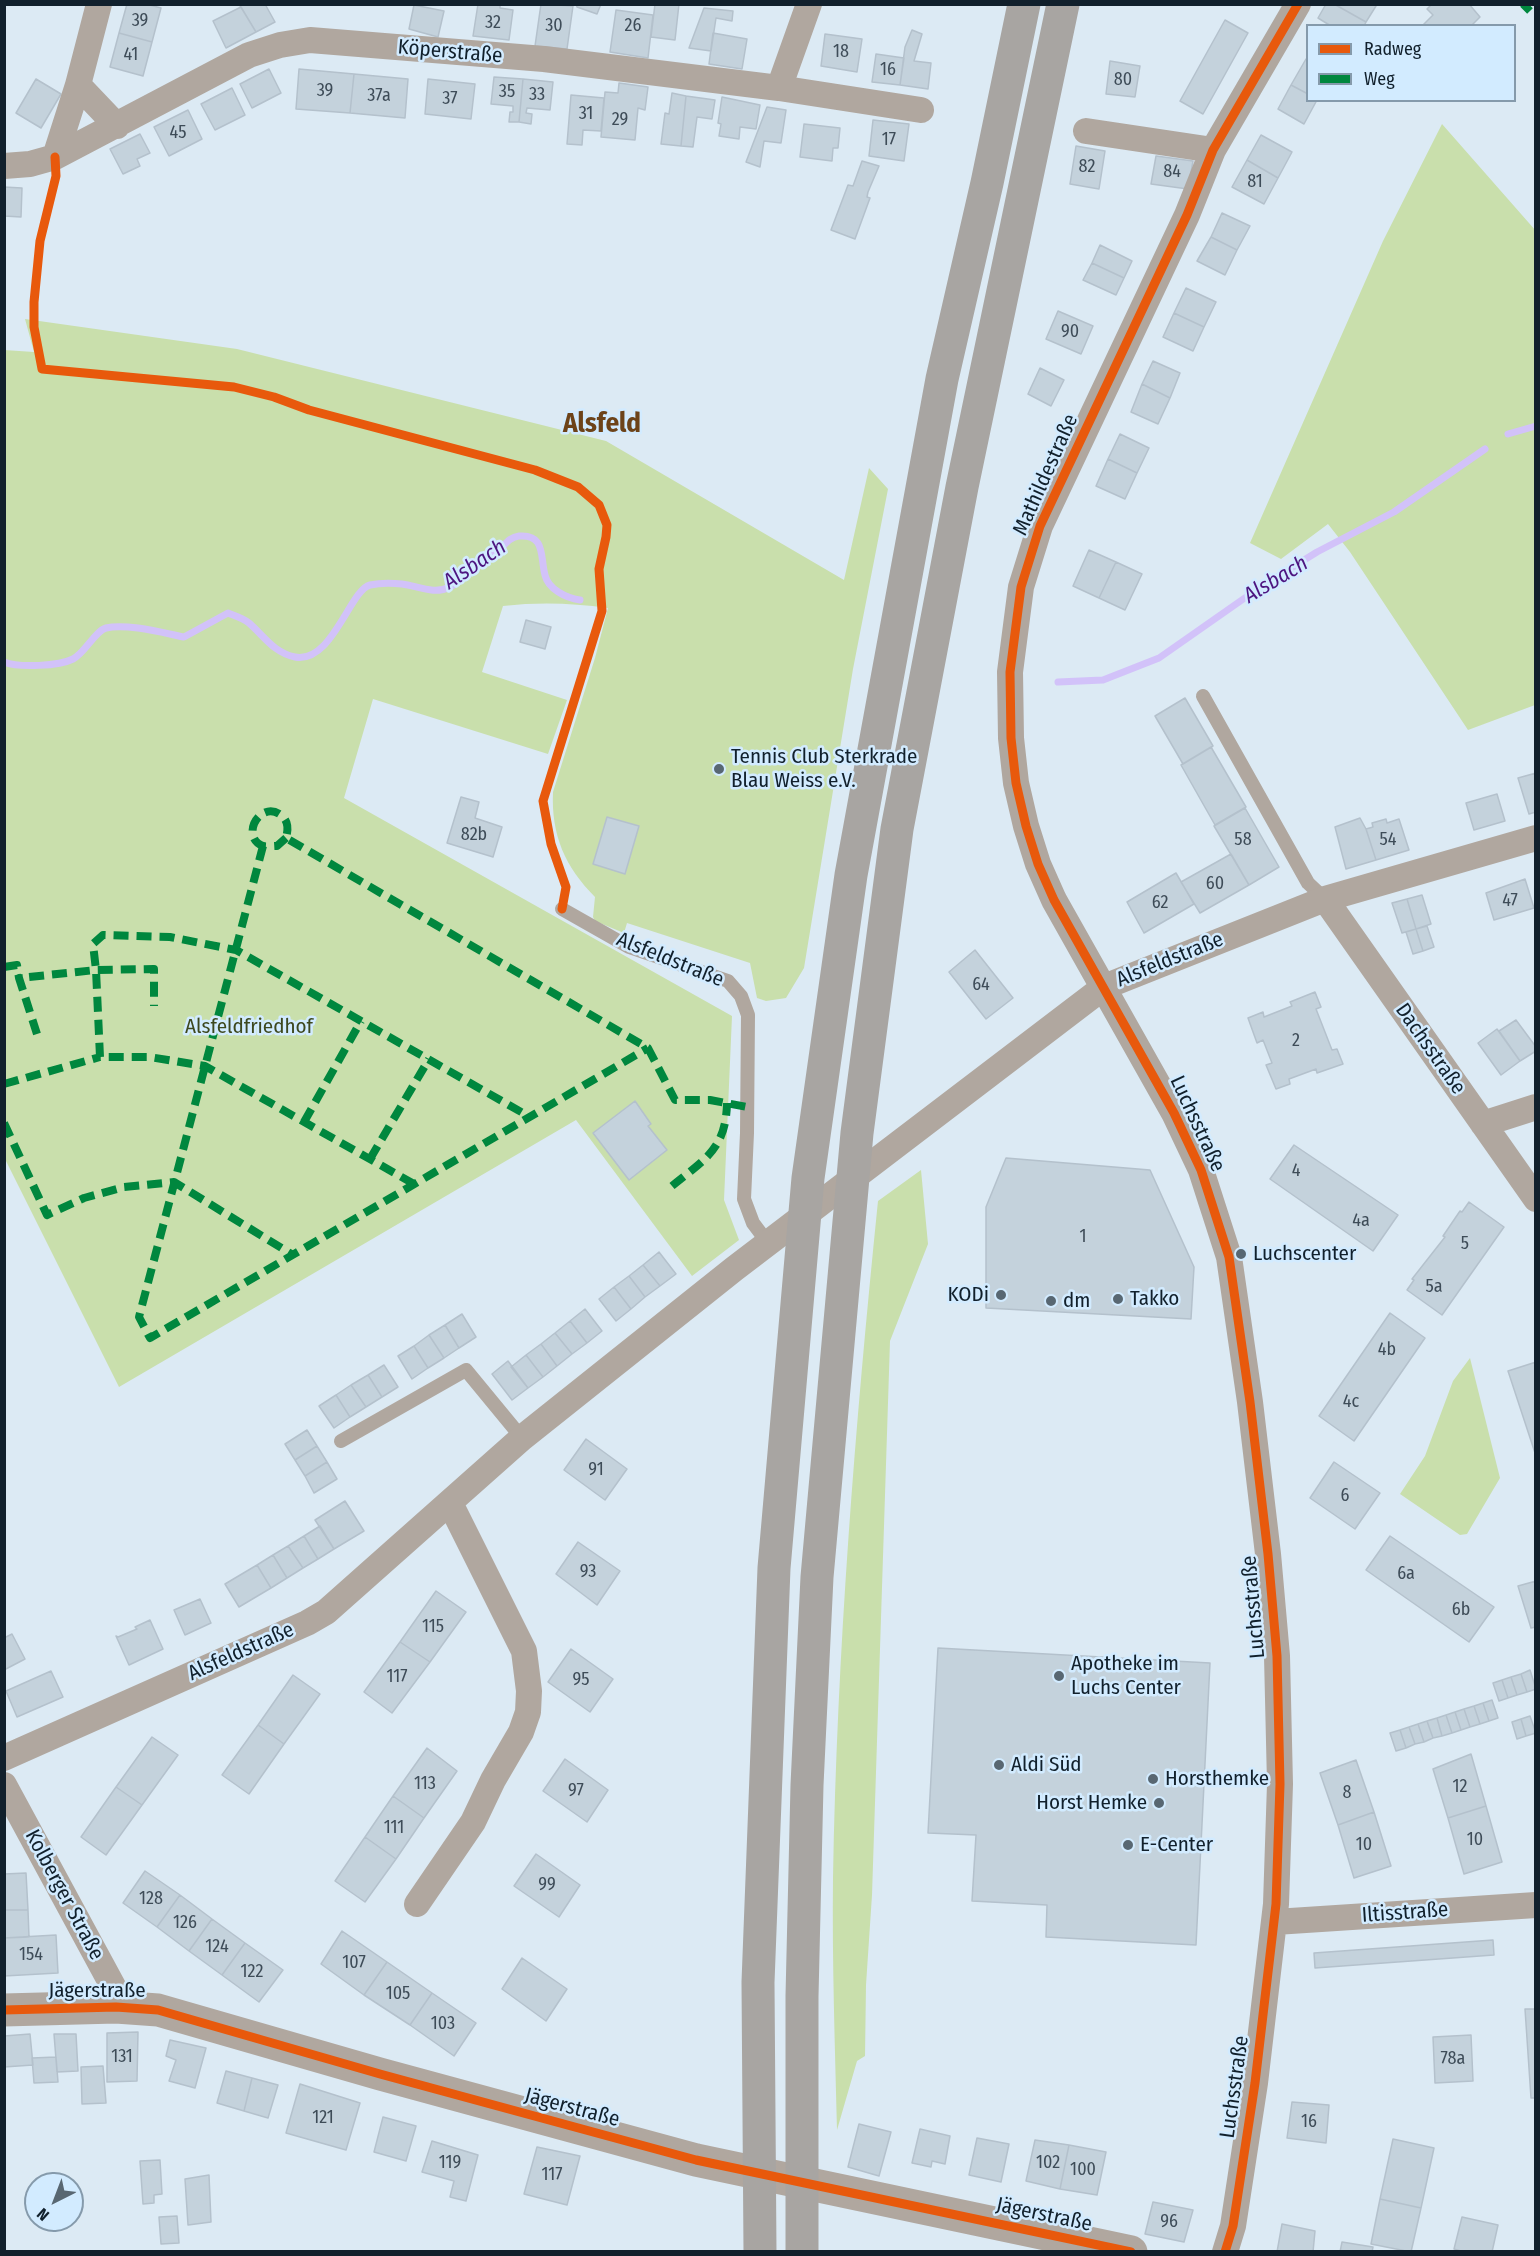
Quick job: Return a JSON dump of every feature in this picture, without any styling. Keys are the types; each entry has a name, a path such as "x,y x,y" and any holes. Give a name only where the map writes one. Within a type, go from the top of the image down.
{"highway":[{"path":"760,2252 758,1982 774,1579 808,1178 857,841 942,379 987,183 1024,4"},
{"path":"802,2252 804,1884 816,1600 857,1134 897,829 962,487 1064,4"}],"street":[{"path":"55,157 78,85 99,4"},
{"path":"779,88 810,4"},
{"name":"Mathildestraße","path":"1104,987 1054,900 1038,864 1016,783 1011,738 1010,672 1017,608 1029,556 1040,526 1187,215 1213,150 1298,4"},
{"name":"Köperstraße","path":"4,166 30,165 55,157 249,55 294,41 310,40 544,60 779,88 921,110"},
{"path":"78,85 117,126"},
{"path":"1086,131 1213,150"},
{"name":"Alsfeldstraße","path":"4,1758 307,1623 326,1612 522,1438 768,1243 1104,987 1325,899 1536,838"},
{"name":"Dachsstraße","path":"1325,899 1536,1199"},
{"name":"Luchsstraße","path":"1104,987 1174,1113 1201,1170 1229,1257 1250,1402 1268,1554 1277,1656 1280,1784 1275,1922 1255,2084 1233,2226 1226,2252"},
{"path":"1484,1124 1536,1107"},
{"path":"417,1904 473,1822 493,1780 521,1732 528,1712 529,1691 524,1651 450,1503"},
{"name":"Kolberger Straße","path":"4,1785 115,1990 116,2007"},
{"name":"Iltisstraße","path":"1275,1922 1536,1905"},
{"name":"Jägerstraße","path":"4,2010 116,2007 158,2010 380,2074 696,2160 1131,2252"}],"lane":[{"path":"1203,696 1308,884 1325,899"},
{"name":"Alsfeldstraße","path":"562,909 629,946 728,981 741,996 748,1015 744,1199 753,1223 768,1243"},
{"path":"341,1441 466,1370 522,1438"}],"green space":[{"path":"1442,124 1536,231 1535,705 1468,730 1350,552 1328,524 1281,559 1250,543 1383,241"},
{"name":"Alsfeldfriedhof","path":"25,319 237,349 606,441 844,580 869,468 888,489 853,669 804,968 786,998 766,1001 757,998 750,963 627,923 624,933 595,921 593,917 595,897 584,886 562,849 554,822 553,792 595,658 608,608 556,604 503,606 482,672 567,700 548,754 373,699 344,798 732,1016 724,1200 739,1240 692,1276 576,1120 119,1387 5,1159 4,350 34,352"},
{"path":"921,1170 928,1244 890,1341 865,2056 857,2061 837,2130 833,1941 835,1793 848,1539 862,1370 878,1201"},
{"path":"1470,1358 1500,1478 1467,1534 1460,1535 1400,1494 1425,1456 1453,1381"}],"building":[{"path":"127,4 146,4 161,8 152,42 119,33"},
{"path":"239,4 265,4 275,22 256,32"},
{"path":"478,4 500,4 500,8 513,10 509,40 473,36"},
{"path":"541,4 573,6 567,49 535,46"},
{"path":"576,4 601,4 597,14 577,7"},
{"path":"655,4 679,4 675,40 651,37"},
{"path":"1326,4 1334,4 1366,22 1365,24 1328,24 1318,18"},
{"path":"1334,4 1374,4 1376,6 1366,22"},
{"path":"1432,4 1469,4 1480,17 1473,24 1424,24 1433,15 1427,9"},
{"path":"414,5 444,11 438,37 409,29"},
{"path":"241,7 256,32 226,48 213,21"},
{"path":"704,8 733,11 732,21 716,18 711,51 689,48"},
{"path":"616,10 653,15 648,58 610,52"},
{"path":"1225,20 1248,33 1203,114 1180,101"},
{"path":"912,30 922,34 914,61 931,63 928,89 900,85 905,47"},
{"path":"119,33 152,42 143,76 110,67"},
{"path":"713,33 747,39 742,69 709,64"},
{"path":"825,34 862,39 857,72 821,66"},
{"path":"876,54 904,58 900,85 872,82"},
{"path":"1306,59 1306,93 1291,85"},
{"path":"1110,61 1140,66 1135,97 1106,94"},
{"path":"269,69 281,93 252,108 240,84"},
{"path":"299,69 354,74 350,113 296,109"},
{"path":"354,74 408,79 405,118 350,113"},
{"path":"494,77 523,79 519,122 509,122 513,106 491,104"},
{"path":"36,79 61,94 41,128 16,113"},
{"path":"428,79 475,84 471,119 425,114"},
{"path":"523,79 553,82 550,110 527,108 526,113 532,114 531,124 519,122"},
{"path":"619,83 648,87 645,110 638,108 635,140 601,137 605,92 618,93"},
{"path":"1291,85 1306,93 1306,102 1316,102 1304,124 1278,109"},
{"path":"232,88 245,115 215,130 201,104"},
{"path":"672,93 686,96 681,146 661,144 665,113 669,114"},
{"path":"571,95 604,98 601,131 583,130 582,145 567,144"},
{"path":"686,96 715,100 712,119 697,117 693,147 681,146"},
{"path":"722,97 760,105 756,129 740,127 739,139 719,136 721,124 718,123"},
{"path":"767,107 786,110 781,143 764,141 760,167 746,162"},
{"path":"188,110 202,139 169,156 154,127"},
{"path":"873,120 909,124 904,161 869,156"},
{"path":"804,124 840,128 838,148 833,148 832,161 800,157"},
{"path":"140,134 150,153 137,159 140,166 123,174 110,149"},
{"path":"1261,135 1292,152 1278,178 1247,160"},
{"path":"1076,146 1105,151 1099,189 1070,184"},
{"path":"1156,156 1193,161 1188,189 1151,184"},
{"path":"1247,160 1278,178 1264,204 1232,187"},
{"path":"862,161 879,166 868,192 867,197 870,198 855,239 831,230 848,185 853,186"},
{"path":"4,187 22,188 21,217 4,216"},
{"path":"1222,213 1250,226 1237,250 1211,237"},
{"path":"1211,237 1237,250 1225,275 1197,261"},
{"path":"1100,245 1132,261 1124,278 1092,263"},
{"path":"1092,263 1124,278 1116,295 1083,280"},
{"path":"1186,288 1216,302 1204,327 1174,313"},
{"path":"1058,311 1093,326 1081,354 1046,339"},
{"path":"1174,313 1204,327 1193,351 1163,337"},
{"path":"1153,361 1180,373 1170,398 1142,384"},
{"path":"1040,368 1064,380 1051,406 1028,394"},
{"path":"1142,384 1170,398 1158,424 1131,412"},
{"path":"1120,434 1149,448 1137,473 1108,459"},
{"path":"1108,459 1137,473 1125,499 1096,486"},
{"path":"1089,550 1116,562 1099,598 1073,586"},
{"path":"1116,562 1142,574 1125,610 1099,598"},
{"path":"526,620 551,627 545,649 520,642"},
{"path":"1185,698 1213,746 1183,764 1155,716"},
{"path":"1211,747 1246,807 1215,825 1181,765"},
{"path":"1536,773 1536,812 1529,814 1518,778"},
{"path":"1497,794 1505,821 1474,830 1466,803"},
{"path":"461,797 479,802 475,818 502,827 493,857 447,843"},
{"path":"1245,808 1279,867 1249,885 1214,826"},
{"path":"607,817 639,826 625,874 593,864"},
{"path":"1360,818 1376,860 1346,869 1335,827"},
{"path":"1386,819 1387,823 1399,819 1409,850 1376,860 1366,829 1373,827 1372,823"},
{"path":"1231,854 1249,885 1200,913 1181,882"},
{"path":"1176,873 1194,904 1144,933 1127,902"},
{"path":"1525,879 1534,908 1494,920 1486,893"},
{"path":"1422,895 1431,924 1416,929 1407,899"},
{"path":"1407,899 1416,929 1402,933 1392,903"},
{"path":"1427,926 1434,947 1423,951 1416,929"},
{"path":"1416,929 1423,951 1413,954 1406,932"},
{"path":"975,950 1013,998 986,1019 949,972"},
{"path":"1315,992 1321,1007 1316,1009 1332,1050 1337,1049 1343,1064 1317,1073 1316,1069 1289,1079 1290,1084 1276,1089 1266,1065 1272,1063 1263,1040 1257,1043 1248,1018 1263,1012 1264,1017 1292,1006 1290,1002"},
{"path":"1516,1020 1536,1047 1536,1051 1520,1061 1499,1031"},
{"path":"1497,1029 1520,1061 1501,1075 1478,1043"},
{"path":"635,1101 651,1124 648,1126 667,1150 629,1180 593,1133"},
{"path":"1294,1145 1398,1215 1373,1251 1270,1179"},
{"path":"1006,1158 1150,1170 1194,1267 1191,1319 986,1308 986,1207"},
{"path":"1469,1202 1504,1227 1442,1315 1407,1290 1414,1280 1412,1279 1445,1237 1443,1236 1460,1211 1462,1212"},
{"path":"659,1252 676,1274 660,1286 643,1265"},
{"path":"643,1265 660,1286 645,1297 629,1276"},
{"path":"629,1276 645,1297 631,1309 614,1287"},
{"path":"614,1287 631,1309 616,1321 599,1299"},
{"path":"585,1309 602,1331 587,1343 570,1321"},
{"path":"1390,1313 1425,1338 1354,1441 1319,1416"},
{"path":"462,1314 476,1337 459,1348 445,1325"},
{"path":"570,1321 587,1343 572,1354 555,1333"},
{"path":"445,1325 459,1348 444,1358 429,1335"},
{"path":"555,1333 572,1354 557,1366 541,1344"},
{"path":"429,1335 444,1358 428,1368 414,1346"},
{"path":"541,1344 557,1366 543,1377 526,1355"},
{"path":"414,1346 428,1368 412,1379 398,1356"},
{"path":"526,1355 543,1377 528,1388 511,1367"},
{"path":"508,1361 528,1388 512,1400 492,1374"},
{"path":"1536,1362 1536,1456 1508,1371"},
{"path":"384,1365 398,1387 382,1397 368,1375"},
{"path":"368,1375 382,1397 366,1407 351,1385"},
{"path":"351,1385 366,1407 350,1417 336,1395"},
{"path":"336,1395 350,1417 334,1428 319,1406"},
{"path":"307,1430 317,1446 295,1460 285,1444"},
{"path":"586,1439 627,1469 605,1500 564,1470"},
{"path":"317,1446 327,1462 305,1476 295,1460"},
{"path":"327,1462 337,1479 314,1493 305,1476"},
{"path":"1334,1462 1380,1493 1355,1529 1310,1498"},
{"path":"345,1501 364,1531 334,1549 315,1520"},
{"path":"320,1526 334,1549 318,1559 304,1536"},
{"path":"304,1536 318,1559 303,1568 288,1546"},
{"path":"1390,1536 1494,1607 1469,1642 1366,1570"},
{"path":"578,1542 620,1571 597,1605 556,1574"},
{"path":"288,1546 303,1568 287,1578 273,1555"},
{"path":"273,1555 287,1578 271,1588 257,1565"},
{"path":"257,1565 271,1588 239,1607 225,1584"},
{"path":"1536,1581 1536,1627 1531,1628 1518,1586"},
{"path":"436,1591 466,1612 430,1662 400,1642"},
{"path":"200,1599 211,1623 185,1635 174,1610"},
{"path":"150,1620 163,1649 129,1665 116,1636 137,1629 135,1627"},
{"path":"12,1634 25,1659 4,1670 4,1638"},
{"path":"400,1642 430,1662 392,1713 364,1692"},
{"path":"938,1648 1210,1663 1196,1945 1046,1937 1047,1905 972,1901 976,1835 928,1833"},
{"path":"571,1649 613,1679 590,1712 548,1682"},
{"path":"1530,1670 1536,1689 1527,1692 1521,1674"},
{"path":"51,1671 63,1697 17,1717 6,1691"},
{"path":"1521,1674 1527,1692 1517,1695 1511,1677"},
{"path":"293,1675 320,1694 284,1744 258,1725"},
{"path":"1511,1677 1517,1695 1508,1698 1502,1680"},
{"path":"1502,1680 1508,1698 1499,1701 1493,1683"},
{"path":"1492,1700 1498,1718 1489,1721 1483,1703"},
{"path":"1483,1703 1489,1721 1480,1724 1474,1706"},
{"path":"1474,1706 1480,1724 1470,1727 1464,1709"},
{"path":"1464,1709 1470,1727 1461,1730 1455,1712"},
{"path":"1455,1712 1461,1730 1452,1733 1446,1715"},
{"path":"1446,1715 1452,1733 1442,1736 1437,1718"},
{"path":"1530,1716 1536,1733 1526,1736 1521,1719"},
{"path":"1437,1718 1442,1736 1433,1738 1427,1721"},
{"path":"1521,1719 1526,1736 1517,1739 1512,1722"},
{"path":"1427,1721 1433,1738 1424,1742 1418,1724"},
{"path":"1418,1724 1424,1742 1415,1744 1409,1727"},
{"path":"258,1725 284,1744 249,1794 222,1775"},
{"path":"1409,1727 1415,1744 1406,1748 1400,1730"},
{"path":"1400,1730 1406,1748 1396,1751 1390,1733"},
{"path":"152,1737 178,1755 142,1805 116,1787"},
{"path":"427,1748 457,1771 424,1818 393,1796"},
{"path":"1471,1754 1486,1806 1448,1818 1433,1769"},
{"path":"565,1759 608,1790 587,1822 543,1791"},
{"path":"1356,1760 1374,1812 1338,1825 1320,1773"},
{"path":"116,1787 142,1805 106,1855 81,1837"},
{"path":"393,1796 424,1818 396,1859 365,1837"},
{"path":"1486,1806 1502,1862 1464,1874 1448,1818"},
{"path":"1374,1812 1391,1866 1354,1878 1338,1825"},
{"path":"365,1837 396,1859 365,1902 335,1881"},
{"path":"536,1854 580,1885 559,1917 514,1886"},
{"path":"145,1871 180,1895 157,1927 123,1903"},
{"path":"26,1873 28,1910 4,1910 4,1874"},
{"path":"180,1895 212,1919 189,1951 157,1927"},
{"path":"4,1910 28,1910 29,1937 4,1938"},
{"path":"212,1919 245,1943 222,1975 189,1951"},
{"path":"342,1931 387,1962 364,1995 321,1964"},
{"path":"56,1935 58,1973 4,1976 4,1938"},
{"path":"1493,1940 1494,1955 1315,1968 1314,1953"},
{"path":"245,1943 283,1970 259,2002 222,1975"},
{"path":"522,1958 567,1989 546,2021 502,1989"},
{"path":"387,1962 432,1993 410,2025 364,1995"},
{"path":"432,1993 476,2023 454,2056 410,2025"},
{"path":"1525,2009 1536,2009 1536,2098 1531,2098"},
{"path":"138,2032 137,2081 107,2082 107,2033"},
{"path":"30,2034 33,2065 4,2067 4,2036"},
{"path":"54,2034 76,2034 78,2071 57,2072"},
{"path":"1471,2035 1473,2081 1435,2083 1433,2037"},
{"path":"170,2040 206,2048 195,2088 169,2081 176,2060 166,2056"},
{"path":"56,2057 58,2082 34,2083 32,2058"},
{"path":"103,2066 106,2103 82,2104 81,2067"},
{"path":"226,2071 252,2078 244,2111 217,2103"},
{"path":"252,2078 278,2085 268,2118 244,2111"},
{"path":"300,2084 360,2103 346,2150 286,2133"},
{"path":"1292,2102 1329,2105 1326,2143 1287,2138"},
{"path":"383,2117 416,2126 406,2161 374,2152"},
{"path":"859,2124 891,2132 879,2176 848,2167"},
{"path":"920,2129 950,2136 945,2164 932,2161 931,2167 912,2163"},
{"path":"977,2138 1009,2144 1001,2182 969,2175"},
{"path":"1393,2139 1434,2148 1421,2208 1380,2199"},
{"path":"1035,2140 1069,2145 1060,2189 1026,2181"},
{"path":"432,2141 478,2155 466,2201 450,2197 454,2181 422,2172"},
{"path":"1069,2145 1106,2152 1097,2195 1060,2189"},
{"path":"537,2147 580,2156 567,2205 524,2194"},
{"path":"160,2160 162,2194 154,2195 154,2203 143,2204 140,2161"},
{"path":"209,2175 211,2222 188,2225 185,2179"},
{"path":"1380,2199 1421,2208 1411,2252 1371,2244"},
{"path":"1153,2202 1193,2210 1184,2242 1145,2234"},
{"path":"177,2216 179,2243 161,2244 159,2217"},
{"path":"1462,2217 1498,2225 1492,2252 1464,2252 1454,2249"},
{"path":"1282,2224 1315,2231 1313,2252 1277,2252"},
{"path":"1342,2242 1373,2247 1372,2252 1340,2252"}],"waterway":[{"name":"Alsbach","path":"1508,434 1536,426"},
{"name":"Alsbach","path":"1058,682 1103,680 1159,658 1259,588 1317,552 1394,512 1485,449"},
{"name":"Alsbach","path":"4,662 29,666 67,661 82,652 98,633 106,628 145,629 184,637 228,613 247,621 281,652 295,657 308,656 330,639 355,599 370,585 398,584 432,590 444,589 458,581 481,560 495,553 509,540 519,536 528,536 538,543 545,575 550,585 564,595 580,600"}],"marked path":[{"path":"1523,4 1530,11"},
{"path":"286,838 277,846 263,846 256,841 253,828 260,815 274,812 282,816 287,826 286,838 648,1048 675,1100 710,1100 747,1107"},
{"path":"263,846 139,1317 150,1338 648,1048"},
{"path":"414,1184 205,1066 149,1057 100,1057 93,944 103,935 170,937 236,950 530,1117"},
{"path":"4,967 17,965 19,978"},
{"path":"37,1034 19,978 96,970 154,969 154,1006"},
{"path":"304,1122 361,1021"},
{"path":"4,1084 100,1057"},
{"path":"370,1159 429,1059"},
{"path":"672,1186 712,1152 723,1132 727,1103"},
{"path":"4,1123 47,1215 84,1198 124,1187 174,1182 293,1255"}],"cycle path":[{"path":"1225,2252 1233,2226 1255,2083 1276,1904 1280,1784 1277,1656 1268,1554 1250,1402 1229,1257 1201,1170 1174,1113 1054,900 1038,864 1016,783 1011,738 1010,672 1021,587 1040,526 1187,215 1213,150 1298,4"},
{"path":"55,157 56,176 40,241 34,302 34,327 42,369 234,387 274,397 309,410 535,470 578,487 599,505 607,525 599,569 602,611 543,801 551,844 566,887 562,909"},
{"path":"4,2010 116,2007 158,2010 380,2074 696,2160 1131,2252"}],"place":[{"name":"Tennis Club Sterkrade Blau Weiss e.V.","path":"719,769"},
{"name":"Luchscenter","path":"1241,1254"},
{"name":"KODi","path":"1001,1295"},
{"name":"Takko","path":"1118,1299"},
{"name":"dm","path":"1051,1301"},
{"name":"Apotheke im Luchs Center","path":"1059,1676"},
{"name":"Aldi Süd","path":"999,1765"},
{"name":"Horsthemke","path":"1153,1779"},
{"name":"Horst Hemke","path":"1159,1803"},
{"name":"E-Center","path":"1128,1845"}],"district":[{"name":"Alsfeld","path":"602,424"}]}
